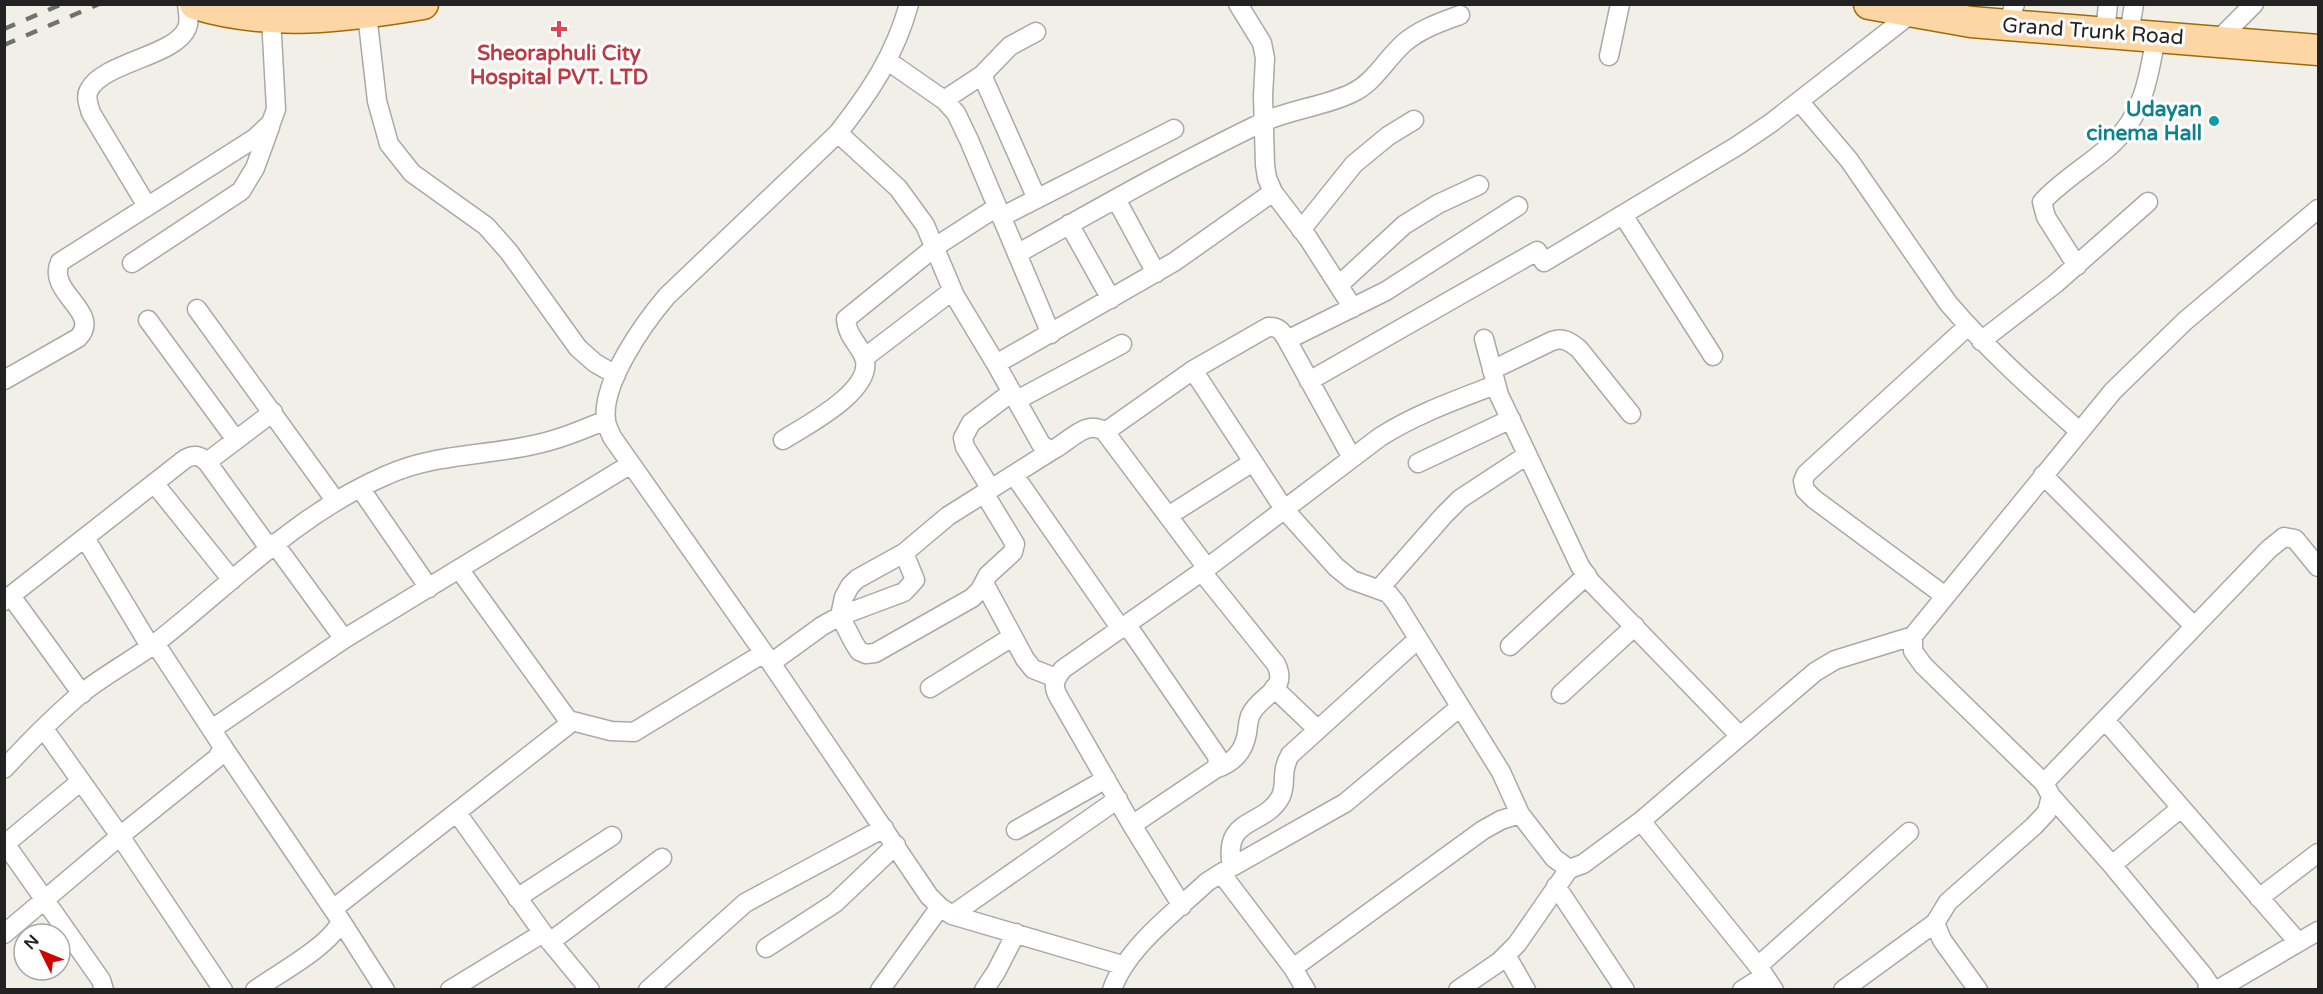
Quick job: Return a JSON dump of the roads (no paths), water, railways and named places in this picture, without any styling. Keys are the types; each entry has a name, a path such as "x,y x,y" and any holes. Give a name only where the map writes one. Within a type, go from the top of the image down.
{"main road":[{"path":"195,4 248,17 271,18 367,14 423,4"},
{"name":"Grand Trunk Road","path":"1869,4 1912,13 2011,15 2124,27 2217,41 2319,50"}],"street":[{"path":"147,206 91,113 87,100 88,90 107,74 176,43 188,27 187,4"},
{"path":"909,4 888,62 838,133 667,296 649,317 632,342 616,375 607,400 606,420 612,437 768,658 929,896 946,911 1122,965"},
{"path":"1238,4 1262,43 1265,58 1264,121 1267,178 1273,192 1353,308"},
{"path":"1609,56 1620,4"},
{"path":"2077,266 2046,217 2042,202 2112,145 2127,129 2136,114 2148,85 2124,27 2134,4"},
{"path":"2217,41 2254,4"},
{"path":"1309,381 1537,251 1544,262 1737,146 1912,13"},
{"path":"367,14 377,101 388,144 412,173 486,226 509,252 578,348 595,363 616,375"},
{"path":"1017,254 1264,121 1330,102 1358,89 1378,74 1404,43 1432,25 1460,15"},
{"path":"132,263 241,191 255,168 276,109 271,18"},
{"path":"944,100 982,75 1011,46 1036,32"},
{"path":"888,62 944,100 956,113 1051,334"},
{"path":"982,75 1037,199"},
{"path":"1798,101 1849,160 1948,303 1981,341 2079,432"},
{"path":"1301,230 1354,164 1388,136 1414,120"},
{"path":"4,380 85,332 86,325 83,316 58,279 56,270 60,262 255,138 271,123"},
{"path":"783,440 832,409 852,392 862,378 866,369 864,358 850,336 846,319 935,247 999,212 1037,199 1174,129"},
{"path":"838,133 898,188 925,225 952,291 1041,444 1051,451"},
{"path":"1339,285 1404,225 1438,204 1479,185"},
{"path":"996,364 1197,248 1273,192"},
{"path":"1116,199 1156,273"},
{"path":"1981,341 2077,266 2148,202"},
{"path":"1287,339 1405,280 1518,206"},
{"path":"1458,990 1506,955 1517,944 1569,869 1583,864 1641,821 1815,672 1835,660 1912,636 2113,391 2185,321 2319,209"},
{"path":"1623,215 1713,356"},
{"path":"1069,224 1111,299"},
{"path":"864,358 952,291"},
{"path":"196,309 335,500"},
{"path":"148,320 236,440"},
{"path":"1946,596 1814,499 1805,490 1803,481 1806,474 1968,326"},
{"path":"1105,432 1193,370 1268,327 1274,327 1279,329 1287,339 1352,458"},
{"path":"1182,906 1132,825 1053,687 1062,669 1205,570 1352,458 1402,423 1493,377 1552,341 1559,338 1569,341 1579,349 1632,414"},
{"path":"1484,339 1493,377 1510,419 1572,550 1587,576 1740,736"},
{"path":"1122,344 1014,396 971,423 963,438 965,447 988,491 1015,544 1013,552 988,575 980,590 967,601 875,653 866,654 860,651 840,616 844,597 857,579 904,553 948,516 988,491 1014,475 1089,426 1098,426 1105,432 1168,516 1281,674 1279,683 1251,714 1246,739 1240,753 1229,764 1215,769 1132,825"},
{"path":"1193,370 1284,509 1336,567 1352,580 1388,593 1396,603 1511,789 1520,814 1554,858 1569,869"},
{"path":"207,462 273,412"},
{"path":"1418,463 1510,419"},
{"path":"7,761 82,693 153,645 272,545 335,500 388,474 421,464 452,456 532,446 562,438 606,420"},
{"path":"82,693 7,597 193,455 200,456 207,462 344,639"},
{"path":"1379,589 1460,499 1527,455"},
{"path":"1168,516 1253,462"},
{"path":"212,729 344,639 632,464"},
{"path":"1014,475 1217,756 1218,763 1215,769"},
{"path":"2043,475 2194,626"},
{"path":"154,483 232,580"},
{"path":"360,488 429,588"},
{"path":"1843,990 1935,923 1948,902 2034,826 2047,812 2047,790 2105,720 2269,549 2284,537 2295,539 2319,567"},
{"path":"85,538 153,645 212,729 385,990"},
{"path":"459,569 568,720 611,731 634,732 840,616 904,592 911,587 915,579 904,553"},
{"path":"1510,646 1587,576"},
{"path":"984,583 1012,638 1033,669 1056,678"},
{"path":"1561,694 1635,626"},
{"path":"1912,636 1912,651 1923,665 2047,790 2203,975 2209,984 2207,990"},
{"path":"930,688 1012,638"},
{"path":"1306,990 1227,870 1231,841 1246,824 1275,804 1281,796 1284,786 1284,765 1290,755 1418,639"},
{"path":"1274,688 1317,729"},
{"path":"1112,990 1122,965 1134,951 1207,882 1345,803 1460,707"},
{"path":"255,990 326,942 337,932 337,915 457,813 565,729 568,720"},
{"path":"2105,720 2259,898 2311,940 2217,990"},
{"path":"44,729 120,836 223,990"},
{"path":"4,934 217,758 223,747"},
{"path":"1016,830 1106,779"},
{"path":"81,781 5,844 101,981 104,990"},
{"path":"880,990 946,911 1118,799"},
{"path":"2112,866 2181,808"},
{"path":"457,813 546,938 590,990"},
{"path":"1293,968 1483,830 1501,820 1520,814"},
{"path":"1641,821 1765,977"},
{"path":"648,990 745,903 884,828"},
{"path":"1742,990 1765,977 1909,832"},
{"path":"518,898 612,836"},
{"path":"766,948 835,903 896,845"},
{"path":"2259,898 2319,853"},
{"path":"450,990 546,938 662,858"},
{"path":"1556,886 1625,990"},
{"path":"1935,923 1942,940 1978,990"},
{"path":"984,990 1016,933"},
{"path":"1506,955 1526,990"}],"railway":[{"path":"4,29 62,4"},
{"path":"4,45 99,4"}],"place":[{"name":"Sheoraphuli City Hospital PVT. LTD","path":"559,29"},
{"name":"Udayan cinema Hall","path":"2214,121"}]}
